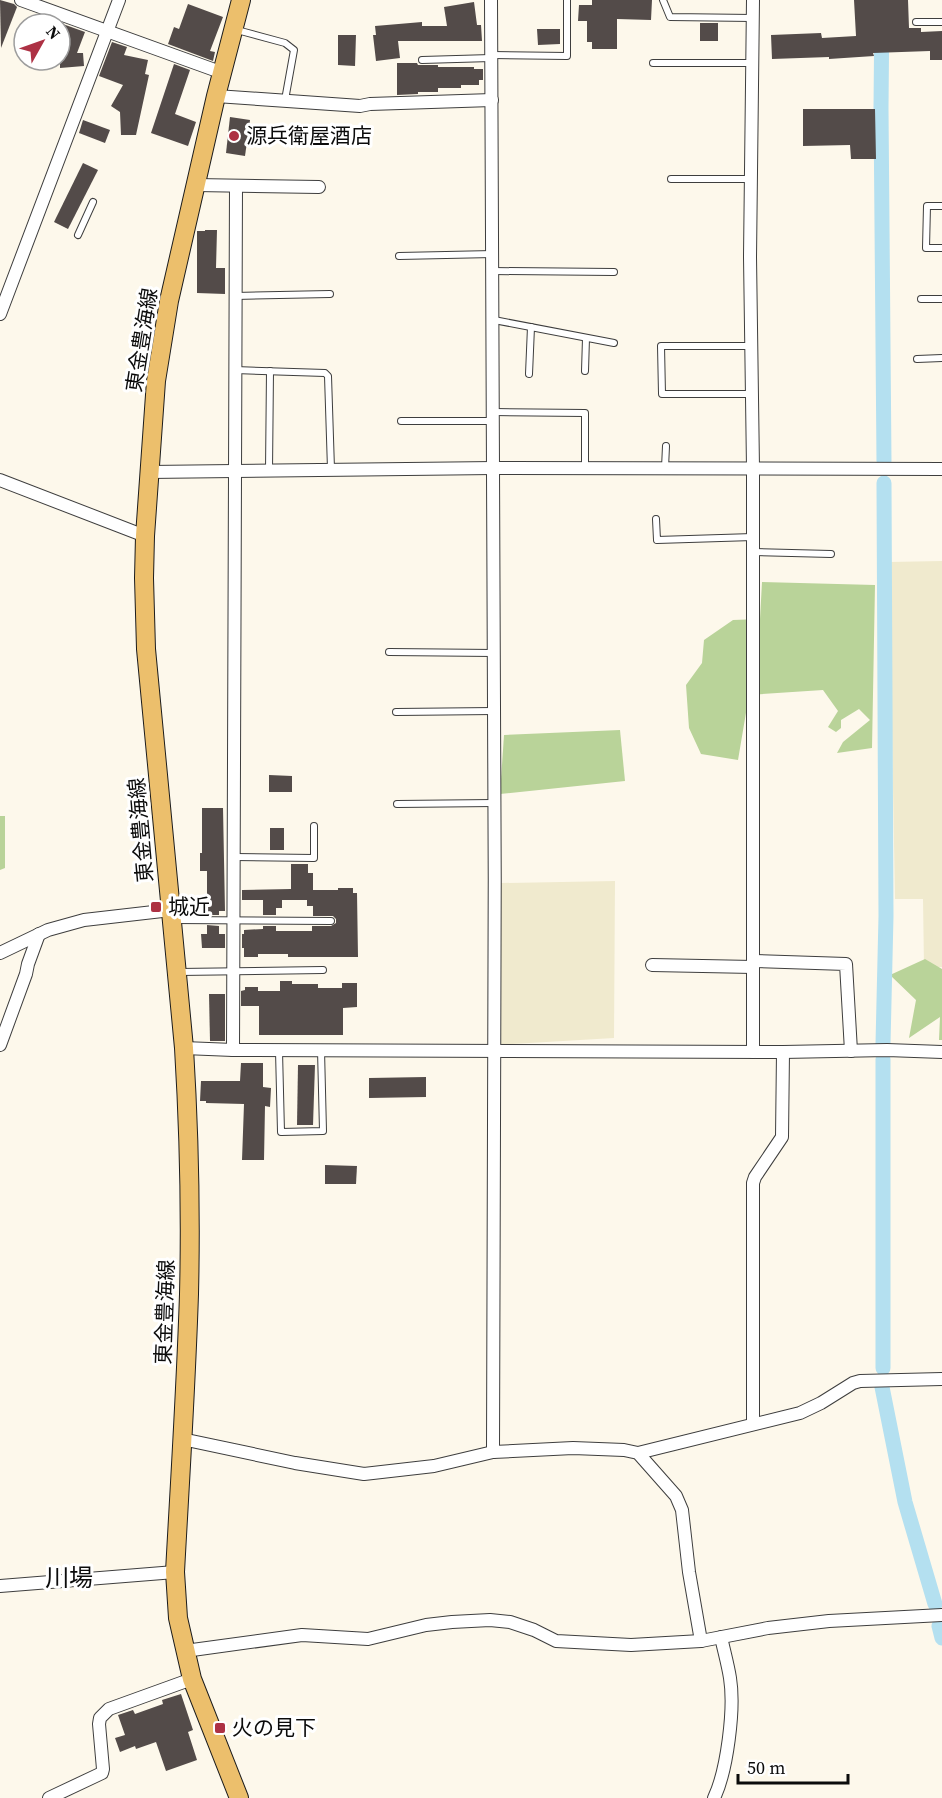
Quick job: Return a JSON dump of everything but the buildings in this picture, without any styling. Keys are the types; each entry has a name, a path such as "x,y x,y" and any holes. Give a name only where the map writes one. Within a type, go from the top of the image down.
{"main road":[{"name":"東金豊海線","path":"239,1798 192,1679 178,1618 175,1572 188,1304 190,1210 184,1048 146,649 144,578 149,472 158,369 169,301 216,96 241,0"}],"street":[{"path":"21,0 223,74"},
{"path":"0,314 118,0"},
{"path":"491,0 494,320 493,1452"},
{"path":"753,0 750,179 753,468 753,1052"},
{"path":"216,96 360,106 492,100"},
{"path":"196,185 319,187"},
{"path":"233,1050 236,186"},
{"path":"149,472 494,468 942,469"},
{"path":"0,480 145,536"},
{"path":"0,953 39,934 84,920 171,915"},
{"path":"0,1045 39,934"},
{"path":"652,965 846,964 851,1051"},
{"path":"184,1048 279,1051 942,1052"},
{"path":"753,1424 753,1183 782,1137 783,1052"},
{"path":"182,1439 316,1467 364,1474 434,1466 493,1452 573,1448 624,1450 638,1453 800,1413 860,1381 942,1379"},
{"path":"638,1453 676,1496 682,1510 689,1572 701,1641"},
{"path":"0,1586 175,1572"},
{"path":"185,1651 302,1635 368,1639 426,1625 490,1620 510,1622 556,1641 631,1645 701,1641 768,1628 829,1621 942,1614"},
{"path":"714,1798 720,1785 728,1747 731,1710 731,1680 721,1637"},
{"path":"49,1798 102,1773 99,1724 100,1718 109,1709 192,1679"}],"lane":[{"path":"422,60 491,56 567,56 567,0"},
{"path":"663,0 670,17 753,18"},
{"path":"916,22 942,22"},
{"path":"234,30 285,42 294,50 285,101"},
{"path":"653,63 753,63"},
{"path":"671,179 750,179"},
{"path":"78,235 93,202"},
{"path":"942,206 927,206 926,248 942,248"},
{"path":"399,255 493,254"},
{"path":"493,271 614,272"},
{"path":"236,296 330,294"},
{"path":"921,299 942,299"},
{"path":"494,320 614,343"},
{"path":"529,374 531,327"},
{"path":"585,371 586,338"},
{"path":"752,346 661,346 662,394 752,394"},
{"path":"917,359 942,358"},
{"path":"235,370 325,373 328,376 331,470"},
{"path":"269,470 270,371"},
{"path":"401,421 585,413 585,468"},
{"path":"665,468 666,446"},
{"path":"656,519 657,540 753,537"},
{"path":"753,552 831,555"},
{"path":"389,652 494,653"},
{"path":"396,712 494,711"},
{"path":"397,804 494,803"},
{"path":"234,857 314,858 314,826"},
{"path":"171,915 234,920 331,921"},
{"path":"177,972 323,970"},
{"path":"279,1051 281,1132 323,1131 321,1050"}],"shaded area":[{"path":"942,561 942,967 924,967 923,899 895,899 889,562"},
{"path":"615,881 614,1038 497,1045 501,883"}],"green space":[{"path":"762,582 875,585 872,748 837,753 843,742 870,720 859,709 841,720 841,728 836,732 828,727 838,711 823,690 749,695 738,760 701,754 689,728 686,685 702,663 704,640 733,620 760,619"},
{"path":"620,730 625,781 500,794 504,735"},
{"path":"0,816 5,816 5,868 0,870"},
{"path":"925,959 942,969 942,1040 939,1040 940,1017 909,1038 916,1000 890,975"}],"waterway":[{"path":"882,0 884,461"},
{"path":"883,1044 886,916 884,483"},
{"path":"883,1059 883,1368"},
{"path":"882,1387 905,1502 935,1604"},
{"path":"939,1626 942,1638"}],"place":[{"name":"源兵衛屋酒店","path":"234,136"},
{"name":"城近","path":"156,907"},
{"name":"火の見下","path":"220,1728"}],"district":[{"name":"川場","path":"69,1578"}]}
